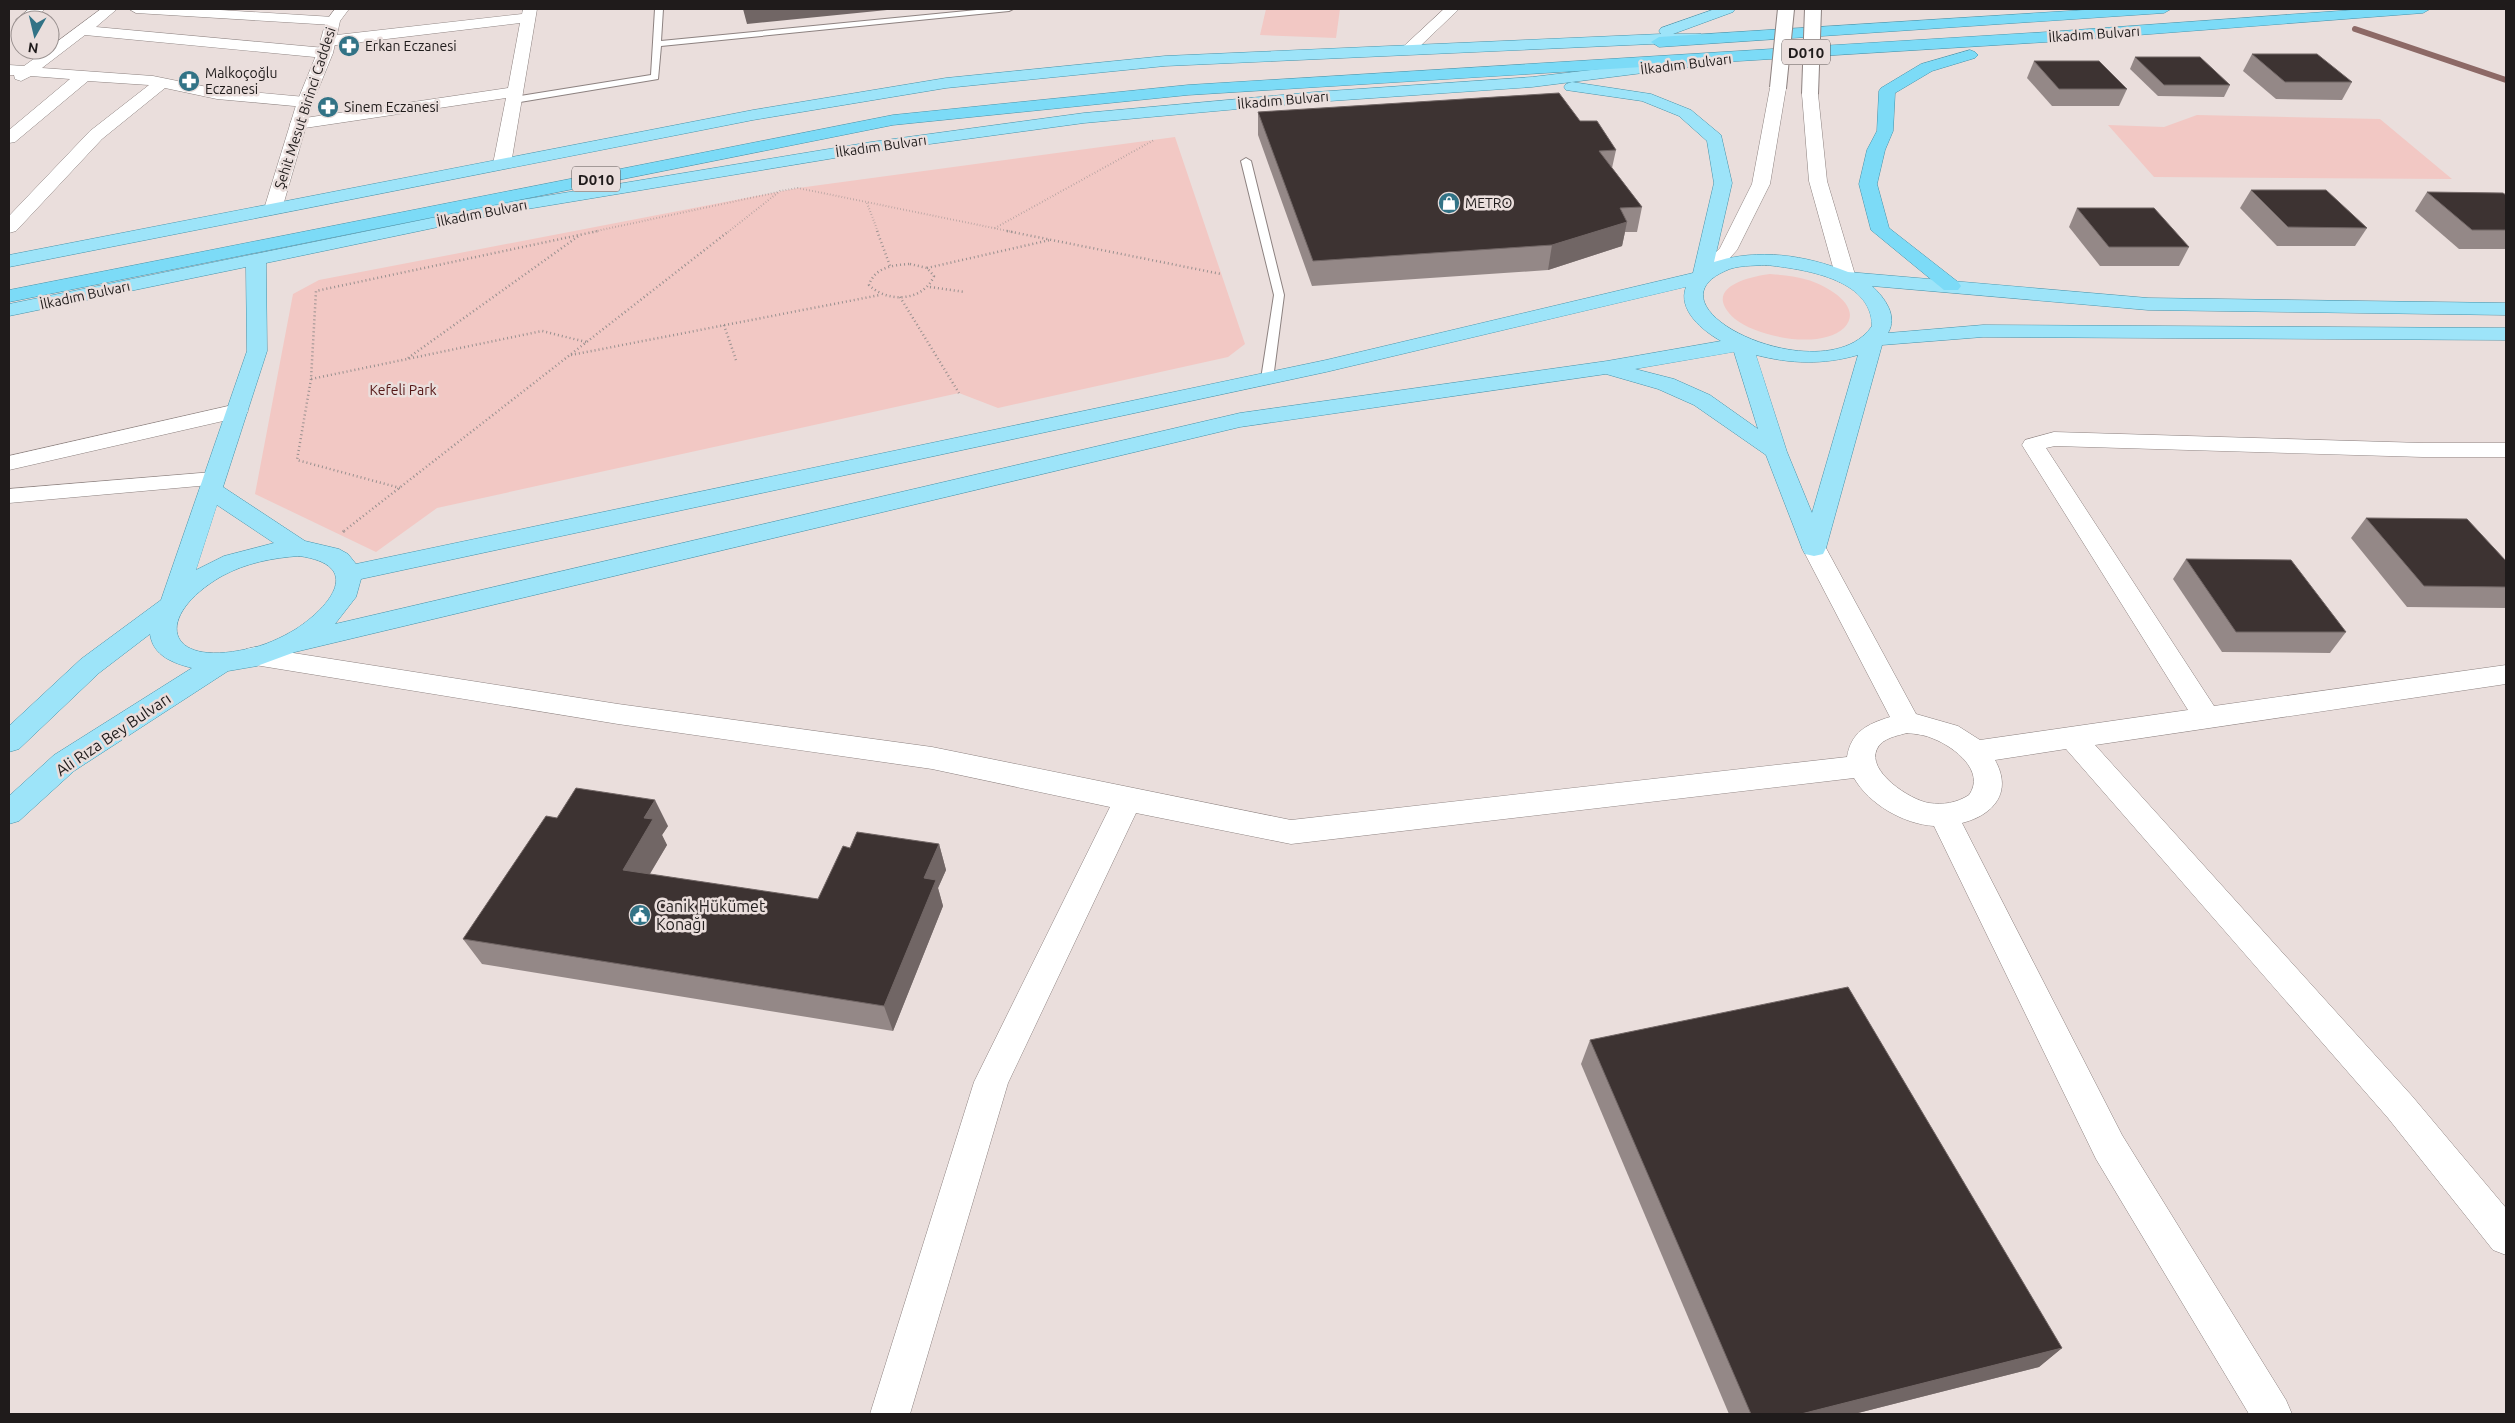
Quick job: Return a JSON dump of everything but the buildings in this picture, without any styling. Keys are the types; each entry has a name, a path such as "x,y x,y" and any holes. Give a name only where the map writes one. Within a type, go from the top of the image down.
{"highway":[{"path":"1943,9 2038,18"},
{"name":"İlkadım Bulvarı","path":"9,284 908,107 1755,35 2164,9"},
{"name":"İlkadım Bulvarı","path":"9,296 893,120 1187,84 1764,55 2047,37 2423,9"},
{"path":"1951,286 1880,230 1868,184 1876,150 1885,131 1887,91 1909,74 1934,63 2047,37"}],"main road":[{"path":"1643,38 1728,9"},
{"name":"İlkadım Bulvarı","path":"9,261 753,115 946,83 1165,61 1410,48 1755,35"},
{"name":"İlkadım Bulvarı","path":"9,310 515,206 881,146 1103,116 1314,97 1532,82 1764,55"},
{"path":"1532,82 1645,97 1685,112 1715,139 1723,183 1707,247 1702,276 1694,289 1694,303 1702,318 1719,332 1742,344 1771,352 1831,356 1856,350 1873,340 1983,331 2506,334"},
{"path":"256,259 257,351 172,604 162,622 163,639 174,652 194,660 222,662 255,656 286,645 1240,420 1607,367 1742,344"},
{"path":"348,574 1267,379 1702,276 1725,265 1766,259 1803,264 1846,278 2148,304 2506,309"},
{"path":"1814,548 1873,340 1882,326 1880,309 1867,293 1846,278"},
{"path":"1742,344 1776,452 1814,548"},
{"path":"1607,367 1666,384 1702,400 1776,452"},
{"path":"212,484 299,548"},
{"path":"9,742 90,666 172,604 190,586 221,567 242,558 272,550 299,548 322,552 339,560 348,574 346,591 335,610 314,629 286,645"},
{"name":"Ali Rıza Bey Bulvarı","path":"9,813 64,763 222,662"}],"street":[{"path":"9,87 27,71 110,9"},
{"path":"136,9 338,15"},
{"path":"1410,48 1452,9"},
{"path":"1702,276 1728,250 1761,184 1778,88 1786,9"},
{"path":"1813,9 1810,94 1818,181 1846,278"},
{"path":"82,30 326,47 530,13 502,164"},
{"name":"Şehit Mesut Birinci Caddesi","path":"273,209 305,102 338,15"},
{"path":"9,70 162,82 217,94 305,102"},
{"path":"9,138 84,76"},
{"path":"9,227 96,135 162,82"},
{"path":"298,124 514,96"},
{"path":"9,463 237,411"},
{"path":"2207,717 2034,445 2054,439 2423,450 2506,450"},
{"path":"9,496 212,484"},
{"path":"1814,548 1907,723"},
{"path":"255,656 618,714 932,758 1128,800 1291,832 1862,766"},
{"path":"1974,752 2506,674"},
{"path":"1907,723 1931,727 1955,736 1974,752 1986,769 1989,787 1982,802 1966,812 1943,815 1917,811 1892,800 1873,784 1862,766 1861,749 1869,735 1885,726 1907,723"},
{"path":"2072,738 2400,1107 2506,1236"},
{"path":"890,1414 991,1082 1128,800"},
{"path":"1943,815 2110,1147 2272,1414"}],"lane":[{"path":"514,96 655,77 659,9"},
{"path":"656,44 1009,9"},
{"path":"1246,161 1279,295 1267,379"}],"path":[{"path":"994,228 1154,140"},
{"path":"400,488 297,460 311,379 316,291 798,188 1221,274"},
{"path":"340,534 780,191"},
{"path":"866,202 890,266"},
{"path":"405,359 581,234"},
{"path":"880,295 869,286 870,280 874,274 890,266 910,264 927,268 1052,240"},
{"path":"570,356 880,295 900,297 922,292 930,287 934,276 927,268"},
{"path":"930,287 965,292"},
{"path":"900,297 959,393"},
{"path":"724,325 736,360"},
{"path":"311,379 542,331 586,342"}],"green space":[{"path":"1266,9 1340,9 1336,38 1260,35"},
{"path":"2197,115 2380,119 2452,179 2154,177 2108,125 2164,127"},
{"name":"Kefeli Park","path":"1175,137 1245,344 1228,357 998,408 959,393 437,508 376,552 255,494 293,294 319,280 798,188"},
{"path":"1770,274 1803,279 1832,292 1846,304 1850,312 1849,320 1844,328 1834,335 1805,340 1773,336 1758,331 1735,319 1726,309 1723,300 1725,292 1739,282"}],"waterway":[{"path":"2355,29 2506,80"}],"place":[{"name":"Erkan Eczanesi","path":"349,46"},
{"name":"Malkoçoğlu Eczanesi","path":"189,81"},
{"name":"Sinem Eczanesi","path":"328,107"},
{"name":"METRO","path":"1449,203"},
{"name":"Canik Hükümet Konağı","path":"640,915"}]}
